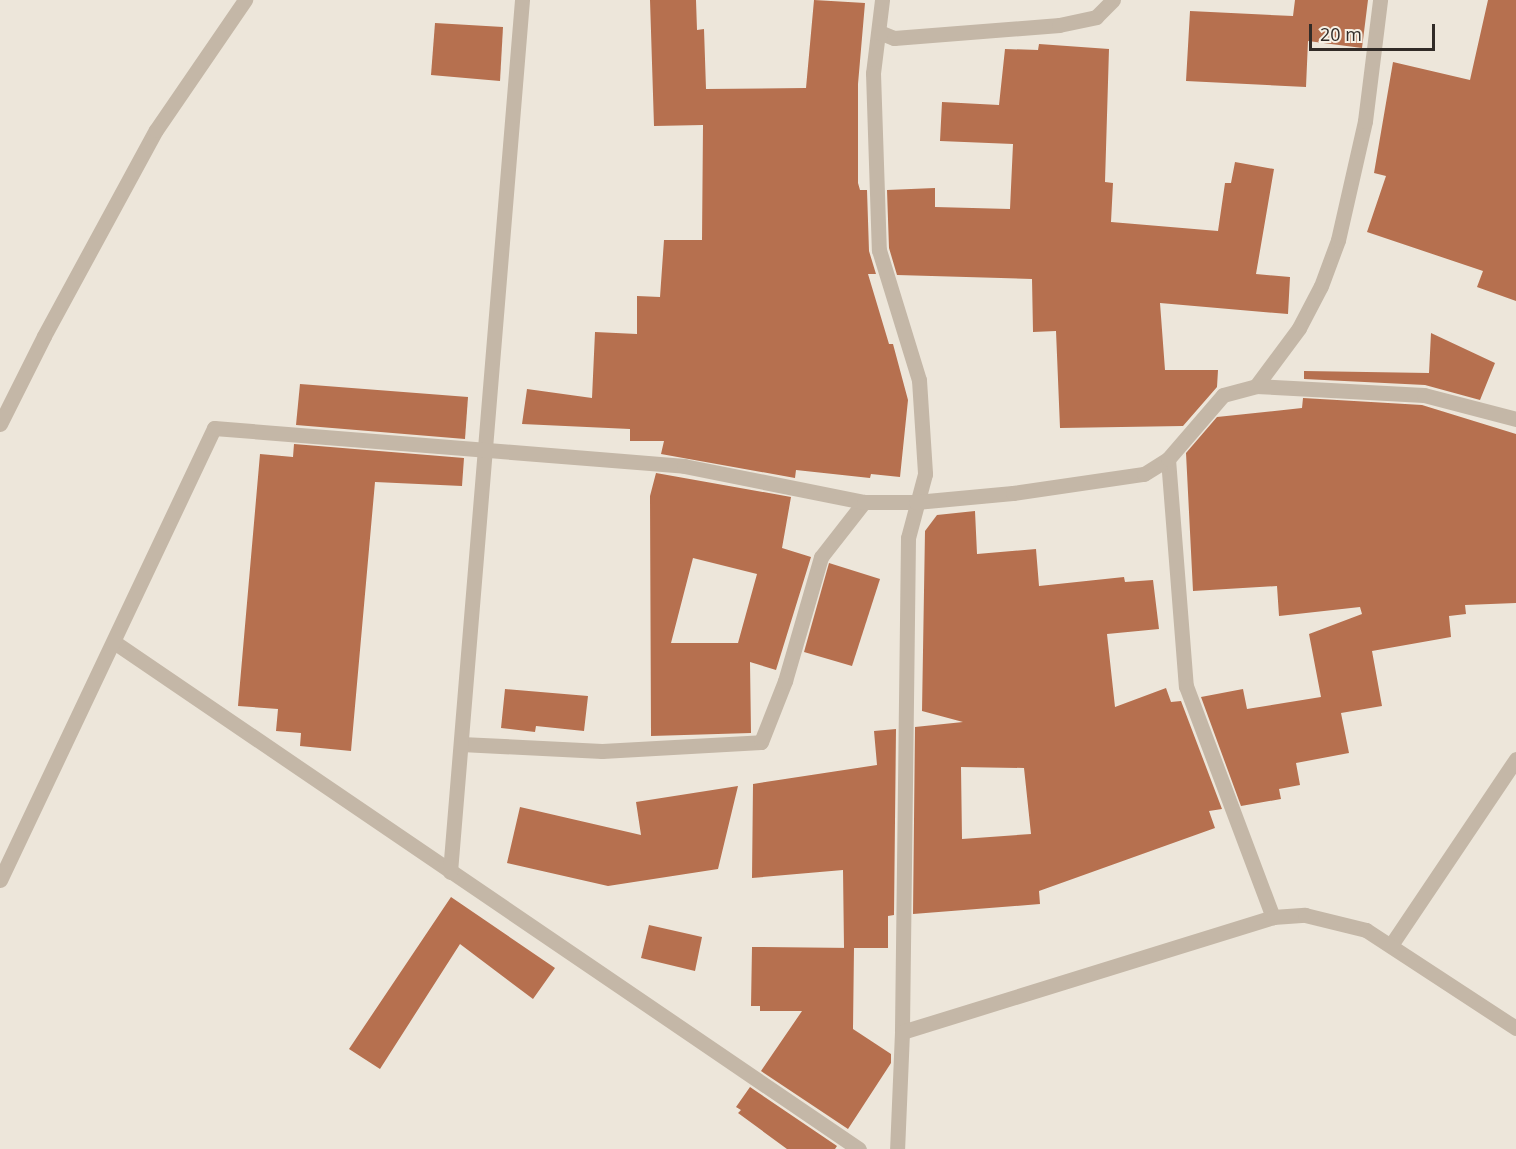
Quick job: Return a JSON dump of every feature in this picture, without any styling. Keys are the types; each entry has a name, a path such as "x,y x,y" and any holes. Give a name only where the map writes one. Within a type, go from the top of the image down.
{"street":[{"path":"0,424 44,336 156,130 244,0"},
{"path":"450,872 487,448 522,0"},
{"path":"882,0 873,73 879,250 919,380 926,474 916,502 908,538 902,1032 897,1149"},
{"path":"879,32 894,38 1059,25 1096,17 1113,0"},
{"path":"1256,386 1299,328 1321,286 1338,240 1365,121 1380,0"},
{"path":"0,880 214,428 487,448 684,466 864,502 916,502 1013,493 1144,474 1168,459 1223,395 1256,386 1424,395 1516,419"},
{"path":"1168,459 1186,686 1273,917"},
{"path":"461,744 602,751 761,742 785,681 821,557 864,502"},
{"path":"114,642 859,1149"},
{"path":"1391,945 1516,759"},
{"path":"902,1032 1273,917 1305,915 1366,930 1516,1028"}],"building":[{"path":"650,0 696,0 697,30 704,29 706,89 806,88 814,0 865,3 858,84 858,183 860,190 867,190 869,251 876,274 868,274 889,344 893,344 908,400 900,477 871,474 870,478 796,470 795,478 661,454 664,441 630,441 630,429 522,424 527,389 592,398 595,332 637,334 637,296 660,297 664,240 702,240 703,125 654,126"},
{"path":"1295,0 1368,0 1362,48 1308,41 1306,87 1186,81 1190,11 1293,16"},
{"path":"1488,0 1516,0 1516,301 1477,287 1483,271 1367,232 1386,176 1374,173 1393,62 1470,80"},
{"path":"435,23 503,27 500,81 431,75"},
{"path":"1039,44 1109,49 1105,182 1113,183 1111,222 1218,231 1225,183 1231,183 1235,162 1274,169 1256,274 1290,277 1288,314 1160,303 1165,370 1218,370 1217,387 1183,426 1060,428 1056,331 1033,332 1032,279 897,275 889,248 887,190 935,188 935,207 1010,209 1013,144 940,141 942,102 999,105 1005,49 1038,50"},
{"path":"1431,333 1495,363 1480,400 1425,385 1304,379 1304,371 1429,373"},
{"path":"300,384 468,397 465,439 296,425"},
{"path":"1303,398 1422,405 1516,434 1516,603 1465,605 1466,614 1449,616 1451,637 1372,651 1382,706 1341,713 1349,753 1296,763 1300,785 1279,789 1281,799 1241,806 1201,697 1243,689 1247,709 1321,697 1309,634 1362,614 1360,607 1279,616 1277,586 1193,591 1186,453 1217,417 1302,408"},
{"path":"294,444 464,458 462,486 375,482 351,751 300,746 301,733 276,731 278,709 238,706 260,454 293,457"},
{"path":"656,473 791,497 782,548 811,557 776,670 750,662 751,733 651,736 650,496","holes":["693,558 757,574 738,643 671,643"]},
{"path":"975,511 977,554 1036,549 1039,586 1124,577 1125,582 1153,580 1159,629 1107,634 1115,707 1166,688 1171,702 1181,701 1222,809 1209,811 1215,828 1039,891 1040,904 913,914 915,727 963,722 922,711 925,531 937,515","holes":["961,767 1024,768 1031,834 962,839"]},
{"path":"829,563 880,579 852,666 804,652"},
{"path":"505,689 588,696 584,731 536,726 535,732 501,728"},
{"path":"896,729 894,915 888,916 888,948 844,948 843,870 752,878 753,784 877,765 874,731"},
{"path":"738,786 718,869 608,886 507,863 520,807 641,835 636,802"},
{"path":"451,897 555,968 533,999 460,944 380,1069 349,1049"},
{"path":"649,925 702,937 695,971 641,958"},
{"path":"752,947 854,948 853,1029 891,1054 891,1063 848,1129 761,1071 802,1011 760,1011 760,1006 751,1006"},
{"path":"750,1087 837,1146 835,1149 787,1149 738,1113 741,1110 736,1107"}]}
